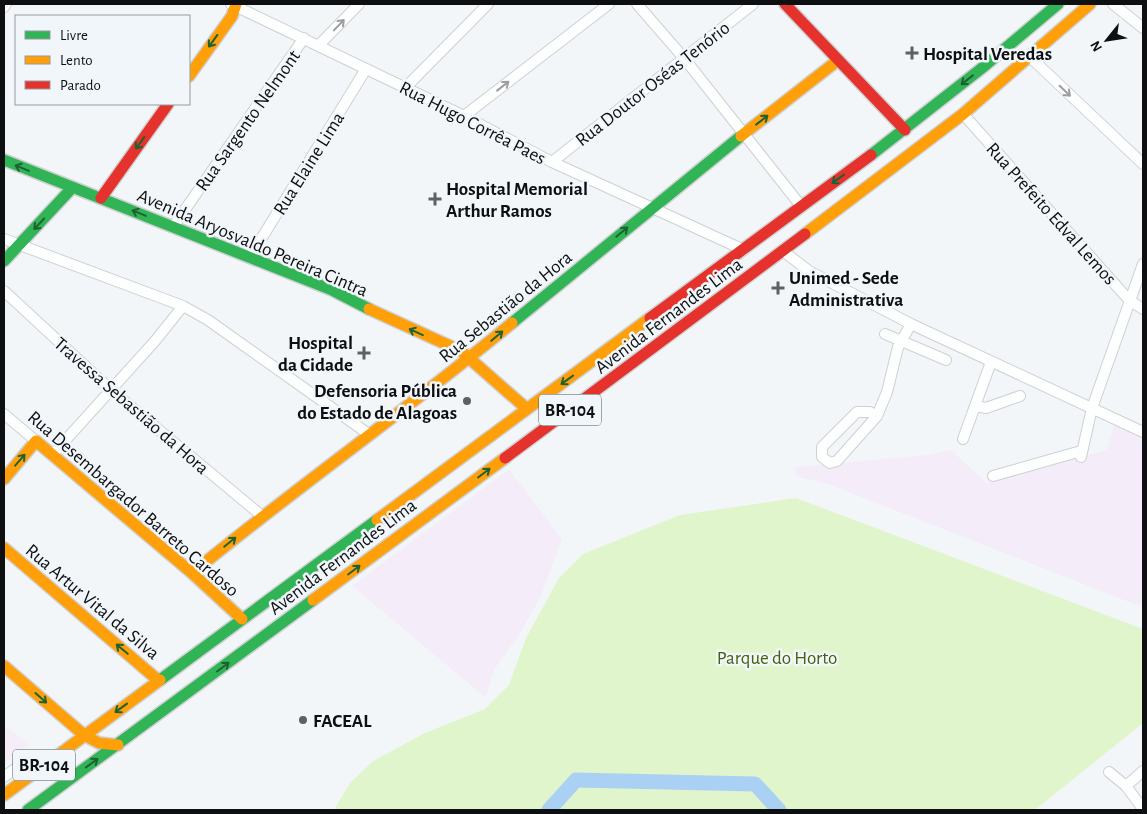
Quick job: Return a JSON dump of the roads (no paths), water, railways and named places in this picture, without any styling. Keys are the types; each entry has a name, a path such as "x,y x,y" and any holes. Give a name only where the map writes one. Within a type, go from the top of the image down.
{"main road":[{"path":"190,75 232,16 234,4"},
{"path":"785,4 837,61 905,130"},
{"name":"Avenida Fernandes Lima","path":"4,795 905,130 1058,4"},
{"name":"Avenida Fernandes Lima","path":"28,810 36,798 118,745 784,251 963,114 1090,4"},
{"name":"Rua Sebastião da Hora","path":"192,573 262,516 470,358 651,207 837,61"},
{"path":"101,198 167,105"},
{"name":"Avenida Aryosvaldo Pereira Cintra","path":"4,160 332,290 381,316 461,351 527,409"},
{"path":"4,261 72,188"},
{"path":"4,479 36,441"},
{"name":"Rua Desembargador Barreto Cardoso","path":"36,441 192,573 242,619"},
{"name":"Rua Artur Vital da Silva","path":"4,548 159,681"},
{"path":"4,666 84,735 99,743 118,745"},
{"path":"26,778 36,798"}],"street":[{"name":"Rua Hugo Corrêa Paes","path":"234,4 464,116 552,162 744,250"},
{"path":"319,45 359,4"},
{"path":"405,88 488,4"},
{"path":"464,116 609,4"},
{"path":"637,4 683,58 801,206"},
{"name":"Rua Doutor Oséas Tenório","path":"552,162 753,4"},
{"path":"1113,4 1143,28"},
{"name":"Rua Sargento Nelmont","path":"173,227 304,38"},
{"path":"1030,57 1143,164"},
{"name":"Rua Elaine Lima","path":"250,257 366,69"},
{"name":"Rua Prefeito Edval Lemos","path":"963,114 1129,300 1143,309"},
{"path":"4,239 183,306 208,320 370,434"},
{"path":"784,251 810,271 911,324 1143,432"},
{"path":"992,476 1081,454 1092,408 1143,264"},
{"name":"Travessa Sebastião da Hora","path":"4,291 110,389 262,516"},
{"path":"53,454 183,306"},
{"path":"877,416 870,412 857,412 822,447 820,454 824,460 830,462 837,461 877,416 887,392 897,351 911,324"},
{"path":"885,334 946,360"},
{"path":"963,439 991,362"},
{"path":"975,406 986,408 1020,396"},
{"name":"Rua Desembargador Barreto Cardoso","path":"4,414 36,441"},
{"path":"4,777 19,766 26,778"},
{"path":"1126,786 1143,770"},
{"path":"1109,772 1126,786 1143,809"}],"waterway":[{"path":"549,810 576,780 755,784 779,810"}],"place":[{"name":"Hospital Veredas","path":"912,53"},
{"name":"Hospital Memorial Arthur Ramos","path":"435,199"},
{"name":"Unimed - Sede Administrativa","path":"778,288"},
{"name":"Hospital da Cidade","path":"364,353"},
{"name":"Defensoria Pública do Estado de Alagoas","path":"467,401"},
{"name":"FACEAL","path":"303,720"}],"park label":[{"name":"Parque do Horto","path":"777,657"}]}
